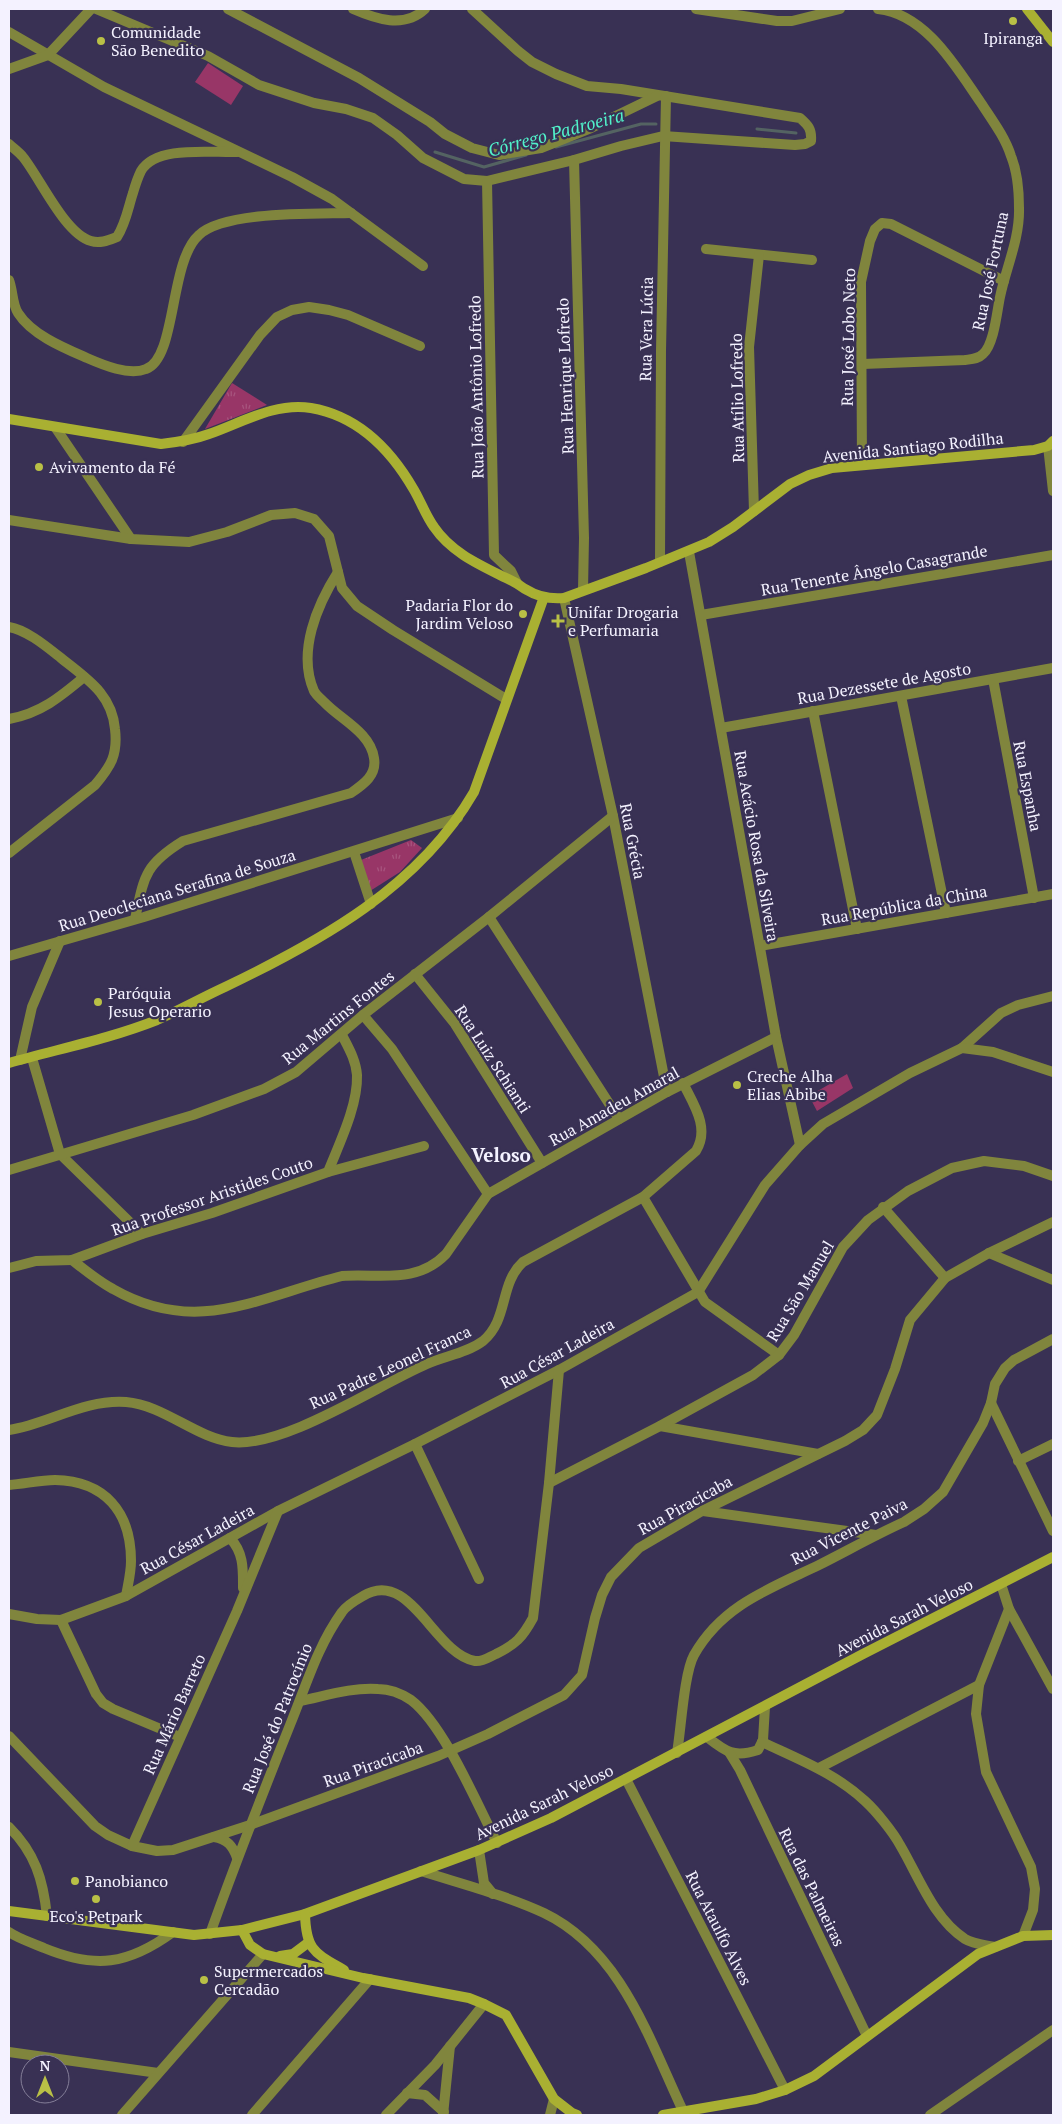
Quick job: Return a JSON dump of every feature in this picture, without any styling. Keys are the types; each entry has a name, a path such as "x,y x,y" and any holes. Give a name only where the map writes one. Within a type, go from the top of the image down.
{"main road":[{"path":"1027,9 1053,42"},
{"path":"9,419 161,444 183,442 208,435 274,410 292,407 328,412 361,429 390,454 406,477 434,527 450,545 470,560 517,583 526,590 544,597 506,699 481,777 474,792 458,818 406,877 327,934 265,968 159,1019 32,1058 9,1063"},
{"name":"Avenida Santiago Rodilha","path":"544,597 564,598 689,552 710,542 790,484 809,474 832,468 1034,450 1050,444"},
{"name":"Avenida Sarah Veloso","path":"9,1911 194,1935 242,1930 305,1914 479,1850 551,1818 1053,1557"},
{"path":"305,1914 305,1928 309,1942 319,1956 353,1975"},
{"path":"242,1930 250,1945 263,1954 370,1979 469,1998 506,2015 554,2098 577,2115"},
{"path":"663,2115 756,2098 785,2090 814,2076 978,1954 1024,1936 1053,1935"},
{"path":"274,1956 293,1954 309,1942"}],"street":[{"path":"9,69 48,55 91,9"},
{"path":"96,9 208,56 259,85 314,103 346,109 372,118 398,135 423,158 464,179 487,180 574,160 664,136 795,145 811,141 812,132 809,126 800,118 621,89 587,86 556,74 532,62 472,9"},
{"path":"228,9 319,56 403,105 445,134 472,148 499,155 541,148 591,128 661,96"},
{"path":"353,9 386,21 411,19 425,9"},
{"path":"696,9 777,21 792,21 840,9"},
{"name":"Rua José Fortuna","path":"862,364 977,358 984,353 990,345 1018,226 1020,209 1012,157 964,78 930,36 898,14 878,9"},
{"path":"9,32 104,87 241,152 332,199 423,266"},
{"name":"Rua Vera Lúcia","path":"660,562 664,136 661,96"},
{"path":"9,144 22,156 62,216 77,233 88,240 98,242 117,237 123,228 133,192 142,170 152,160 168,153 241,152"},
{"name":"Rua Henrique Lofredo","path":"574,160 584,538 583,590"},
{"name":"Rua João Antônio Lofredo","path":"487,180 494,555 511,571 517,583"},
{"path":"9,280 13,313 28,325 72,351 98,363 126,370 147,369 156,361 164,346 182,265 188,247 199,234 216,226 246,218 351,213"},
{"name":"Rua José Lobo Neto","path":"862,465 861,282 864,264 875,229 882,223 891,224 1004,281"},
{"path":"706,248 812,260"},
{"name":"Rua Atílio Lofredo","path":"754,510 749,347 759,255"},
{"path":"183,442 260,335 277,316 292,310 309,307 329,310 348,315 420,346"},
{"path":"55,427 131,539"},
{"path":"1050,444 1053,491"},
{"path":"9,520 131,539 189,542 214,536 272,515 295,513 314,519 329,536 342,588 357,606 506,699"},
{"name":"Rua Acácio Rosa da Silveira","path":"689,552 776,1037 800,1145"},
{"name":"Rua Tenente Ângelo Casagrande","path":"701,615 1053,555"},
{"path":"135,919 148,870 156,861 183,841 351,793 372,775 375,763 373,748 365,737 335,714 315,692 308,667 310,633 326,590 338,572"},
{"name":"Rua Grécia","path":"564,598 613,816 667,1092"},
{"path":"9,627 32,638 102,693 112,711 116,739 115,754 106,771 95,785 9,853"},
{"name":"Rua Dezessete de Agosto","path":"721,728 1053,668"},
{"path":"9,719 49,705 84,677"},
{"name":"Rua Espanha","path":"993,679 1034,898"},
{"path":"901,696 946,913"},
{"path":"813,711 857,929"},
{"name":"Rua Martins Fontes","path":"9,1170 193,1115 264,1089 296,1072 342,1035 363,1015 489,917 613,816"},
{"name":"Rua Deocleciana Serafina de Souza","path":"9,956 354,852 458,818"},
{"path":"354,852 371,904"},
{"name":"Rua República da China","path":"760,946 1053,894"},
{"path":"489,917 619,1119"},
{"path":"20,1060 32,1006 60,941"},
{"name":"Rua Luiz Schianti","path":"415,974 454,1024 542,1163"},
{"name":"Rua César Ladeira","path":"9,1614 37,1619 61,1620 126,1596 278,1511 415,1444 559,1370 698,1292 765,1185 800,1145 822,1124 910,1073 962,1048 1001,1013 1018,1005 1053,996"},
{"path":"363,1015 392,1049 488,1194"},
{"path":"328,1172 346,1127 357,1075 353,1058 342,1035"},
{"name":"Rua Amadeu Amaral","path":"72,1260 110,1288 140,1303 157,1308 182,1311 221,1311 342,1276 358,1274 390,1277 420,1272 430,1268 446,1254 488,1194 683,1083 776,1037"},
{"path":"962,1048 993,1052 1053,1072"},
{"path":"32,1058 60,1154 142,1234"},
{"name":"Rua Padre Leonel Franca","path":"9,1430 27,1427 82,1407 125,1402 163,1413 216,1438 230,1442 260,1440 289,1431 427,1364 475,1346 493,1331 500,1316 513,1271 523,1262 643,1197 696,1151 701,1143 703,1133 699,1117 683,1083"},
{"name":"Rua Professor Aristides Couto","path":"9,1268 36,1261 72,1260 142,1234 212,1213 328,1172 424,1146"},
{"name":"Rua São Manuel","path":"550,1483 753,1375 779,1355 794,1335 843,1248 868,1220 883,1207 908,1191 952,1168 984,1162 1024,1166 1053,1176"},
{"path":"643,1197 704,1302 779,1355"},
{"path":"883,1207 945,1278"},
{"name":"Rua Piracicaba","path":"9,1736 95,1826 108,1835 132,1846 157,1851 173,1850 250,1825 450,1751 488,1734 555,1700 572,1687 582,1675 602,1596 611,1577 639,1548 702,1511 846,1441 863,1430 877,1414 895,1369 910,1320 945,1278 989,1253 1053,1222"},
{"path":"989,1253 1053,1280"},
{"name":"Rua Vicente Paiva","path":"677,1753 688,1677 693,1656 713,1629 730,1612 754,1595 904,1522 924,1509 943,1492 983,1423 991,1403 995,1384 1005,1368 1014,1360 1053,1339"},
{"name":"Rua José do Patrocínio","path":"210,1934 237,1858 316,1656 343,1610 364,1595 375,1591 391,1591 407,1599 454,1652 474,1661 483,1660 515,1644 524,1635 532,1618 550,1483 559,1370"},
{"path":"991,1403 1053,1531"},
{"path":"687,1411 694,1432"},
{"path":"660,1426 818,1454"},
{"path":"415,1444 479,1579"},
{"path":"1018,1461 1053,1444"},
{"path":"9,1485 53,1480 73,1482 94,1488 110,1500 119,1510 130,1545 131,1563 126,1596"},
{"name":"Rua Mário Barreto","path":"132,1846 278,1511"},
{"path":"702,1511 876,1535"},
{"name":"Rua Mário Barreto","path":"230,1538 237,1546 242,1557 242,1594"},
{"path":"1000,1584 1009,1609 1050,1676 1053,1689"},
{"path":"1009,1609 979,1685 976,1714 986,1772 1031,1867 1035,1889 1033,1910 1024,1936"},
{"path":"61,1620 96,1694 103,1703 180,1737"},
{"path":"819,1768 979,1685"},
{"path":"300,1701 354,1689 380,1689 398,1693 409,1698 420,1708 450,1751 496,1843"},
{"path":"707,1737 729,1752 743,1755 758,1750 765,1728 765,1707"},
{"path":"762,1742 819,1768 843,1782 866,1802 899,1843 928,1896 951,1928 967,1940 994,1947"},
{"name":"Rua das Palmeiras","path":"729,1752 744,1779 867,2036"},
{"name":"Rua Ataulfo Alves","path":"626,1779 785,2090"},
{"path":"9,1827 28,1848 36,1864 46,1901 47,1916"},
{"path":"213,1837 219,1838 233,1846 237,1858"},
{"path":"479,1850 484,1883 494,1895"},
{"path":"421,1871 544,1914 569,1930 600,1956 611,1968 630,2000 683,2111"},
{"path":"9,1932 66,1956 96,1962 118,1960 137,1955 173,1932"},
{"path":"122,2115 263,1954"},
{"path":"252,2115 370,1979"},
{"path":"386,2115 435,2065 484,2004"},
{"path":"930,2115 1053,2030"},
{"path":"443,2114 450,2046"},
{"path":"9,2052 158,2073"},
{"path":"407,2093 425,2095 443,2114"},
{"path":"550,2115 554,2098"}],"green space":[{"path":"208,63 243,86 231,105 195,82"},
{"path":"232,383 267,405 205,429"},
{"path":"411,840 422,848 400,872 370,891 361,860"},
{"path":"847,1074 853,1088 817,1111 809,1096"}],"waterway":[{"name":"Córrego Padroeira","path":"556,147 641,124 656,124"},
{"name":"Córrego Padroeira","path":"757,129 796,133"},
{"name":"Córrego Padroeira","path":"435,152 484,167 526,155"}],"place":[{"name":"Ipiranga","path":"1013,21"},
{"name":"Comunidade São Benedito","path":"101,41"},
{"name":"Avivamento da Fé","path":"39,467"},
{"name":"Padaria Flor do Jardim Veloso","path":"523,614"},
{"name":"Unifar Drogaria e Perfumaria","path":"558,621"},
{"name":"Paróquia Jesus Operario","path":"98,1002"},
{"name":"Creche Alha Elias Abibe","path":"737,1085"},
{"name":"Panobianco","path":"75,1881"},
{"name":"Eco's Petpark","path":"96,1899"},
{"name":"Supermercados Cercadão","path":"204,1980"}],"district":[{"name":"Veloso","path":"501,1155"}]}
